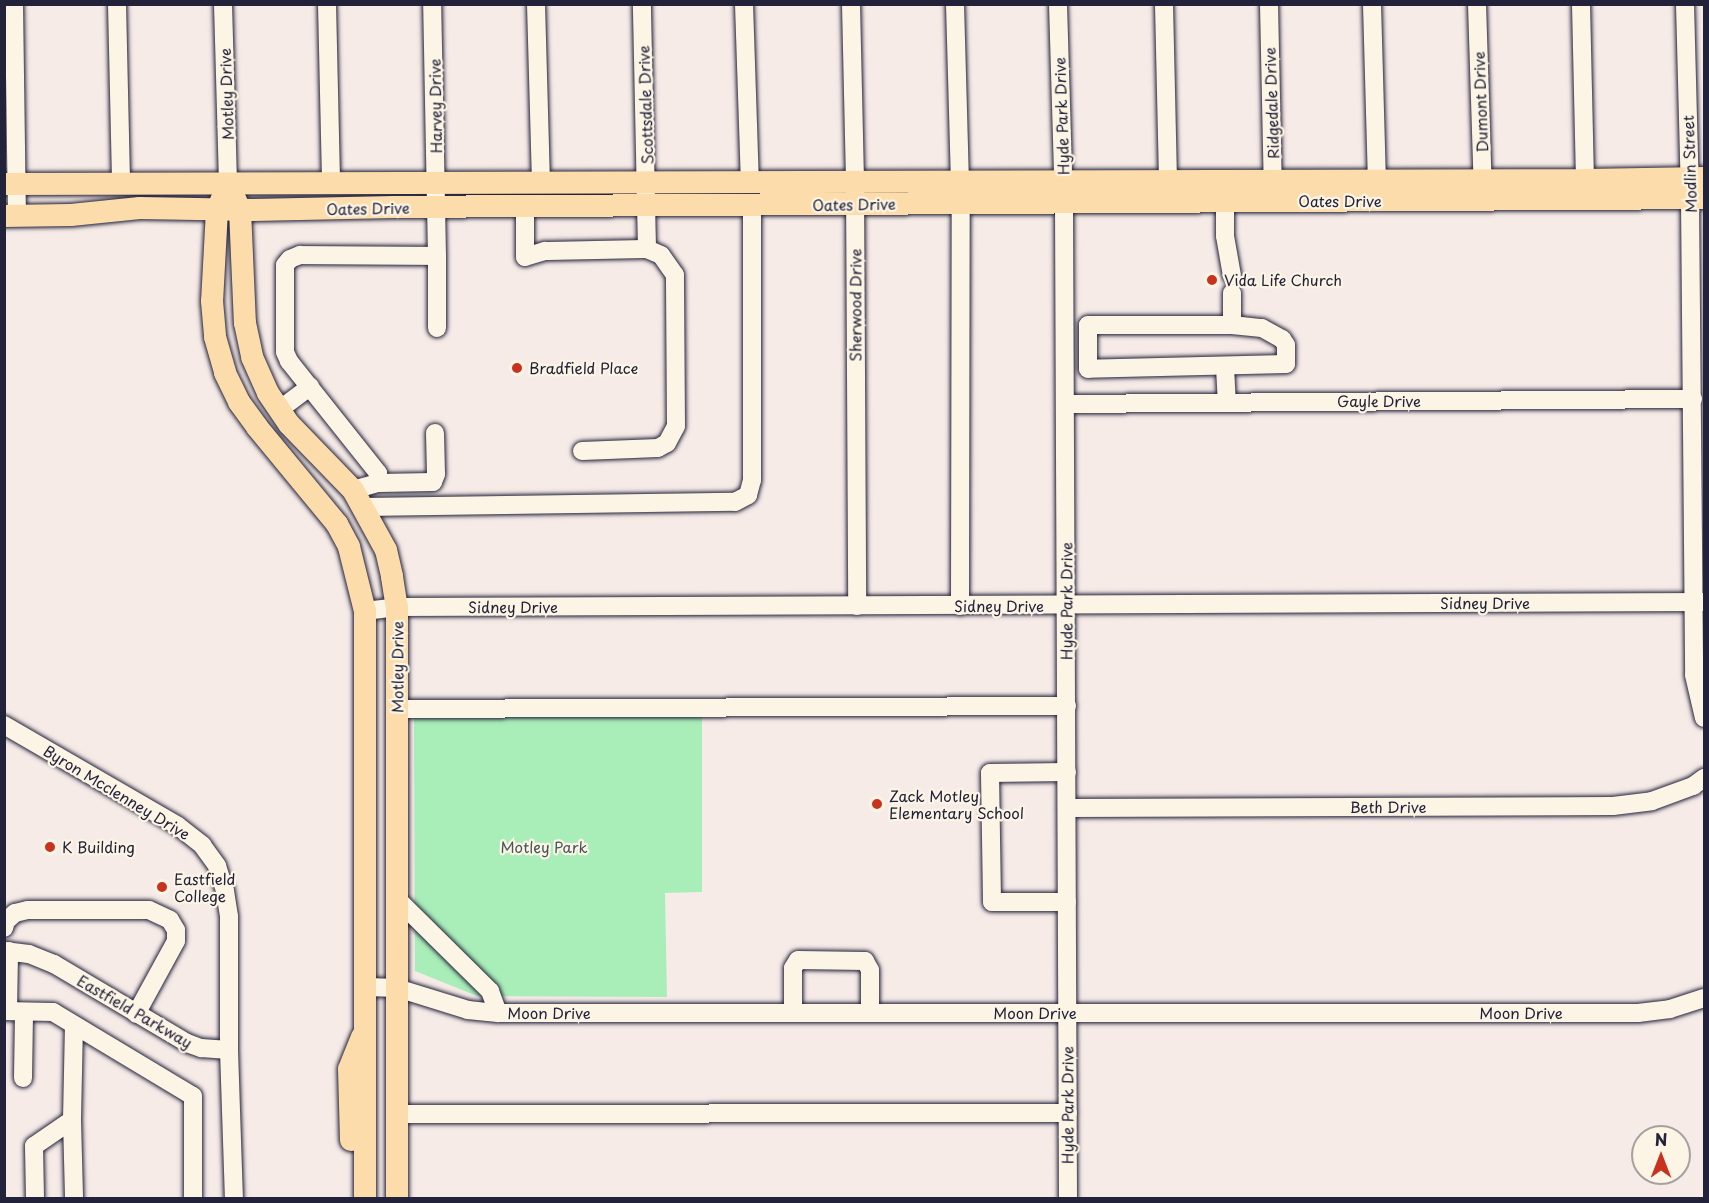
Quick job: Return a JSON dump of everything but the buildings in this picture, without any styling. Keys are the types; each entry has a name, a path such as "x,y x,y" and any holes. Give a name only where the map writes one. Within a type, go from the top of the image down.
{"main road":[{"name":"Oates Drive","path":"1063,192 1168,180 1273,190 1697,188"},
{"name":"Oates Drive","path":"11,184 750,182 855,192 1063,192 1225,202 1273,190 1377,180 1483,190 1585,180 1697,188"},
{"name":"Motley Drive","path":"228,183 229,210 252,357 268,393 289,424 358,498 386,550 397,607 397,1198"},
{"name":"Oates Drive","path":"11,216 71,215 140,208 229,210 752,206 855,192"},
{"name":"Motley Drive","path":"229,210 212,301 215,337 225,372 239,402 257,427 325,506 349,547 365,611 366,1198"},
{"path":"325,506 358,498"},
{"path":"350,1198 350,1069 366,1025"}],"street":[{"path":"11,216 14,4"},
{"path":"117,4 121,183"},
{"name":"Motley Drive","path":"224,4 228,183"},
{"path":"327,4 331,183"},
{"name":"Harvey Drive","path":"432,4 438,256 437,328"},
{"path":"536,4 541,183"},
{"name":"Scottsdale Drive","path":"642,4 647,249"},
{"path":"744,4 750,182"},
{"name":"Sherwood Drive","path":"851,4 855,192 857,606"},
{"path":"955,4 961,192 960,606"},
{"name":"Hyde Park Drive","path":"1058,4 1065,404 1068,1198"},
{"path":"1164,4 1168,180"},
{"name":"Ridgedale Drive","path":"1269,4 1273,190"},
{"path":"1372,4 1377,180"},
{"name":"Dumont Drive","path":"1477,4 1483,190"},
{"path":"1581,4 1585,180"},
{"name":"Modlin Street","path":"1685,4 1697,188 1693,399 1699,602 1694,675 1704,718"},
{"path":"1225,202 1225,236 1232,284 1232,325"},
{"path":"358,498 735,502 748,495 752,480 752,206"},
{"path":"525,207 525,257 545,251 647,249 661,255 675,274 676,426 667,443 658,448 582,451"},
{"path":"378,483 378,473 289,361 285,352 285,265 290,259 300,255 438,256"},
{"path":"1088,325 1232,325 1262,328 1282,339 1286,345 1286,364 1088,369 1088,325"},
{"path":"1064,364 1088,364"},
{"path":"1225,367 1227,402"},
{"path":"279,410 310,387"},
{"name":"Gayle Drive","path":"1065,404 1693,399"},
{"path":"358,498 378,483 433,482 436,474 435,433"},
{"name":"Sidney Drive","path":"365,611 397,607 1699,602"},
{"path":"397,709 1066,706"},
{"name":"Byron Mcclenney Drive","path":"4,725 178,826 202,845 217,866 225,891 229,917 229,1050"},
{"path":"1067,772 990,773 992,902 1067,902"},
{"name":"Beth Drive","path":"1067,808 1613,806 1652,801 1693,786 1704,778"},
{"path":"397,899 490,991 498,1013"},
{"path":"4,928 6,921 15,913 28,909 149,910 170,920 176,930 176,941 136,1014"},
{"path":"7,951 12,1011 23,1078"},
{"name":"Eastfield Parkway","path":"7,951 30,954 54,964 136,1014 201,1048 229,1050"},
{"path":"793,1013 793,968 798,960 865,961 870,970 870,1013"},
{"name":"Moon Drive","path":"367,987 397,988 468,1010 498,1013 1638,1013 1670,1009 1704,998"},
{"path":"12,1011 53,1012 193,1096 193,1198"},
{"path":"74,1025 72,1120 74,1198"},
{"path":"229,1050 234,1198"},
{"path":"397,1114 1068,1113"},
{"path":"36,1198 34,1146 72,1120"}],"green space":[{"name":"Motley Park","path":"702,716 702,892 665,893 667,997 477,996 415,971 414,717"}],"place":[{"name":"Vida Life Church","path":"1212,280"},
{"name":"Bradfield Place","path":"517,368"},
{"name":"Zack Motley Elementary School","path":"877,804"},
{"name":"K Building","path":"50,847"},
{"name":"Eastfield College","path":"162,887"}]}
